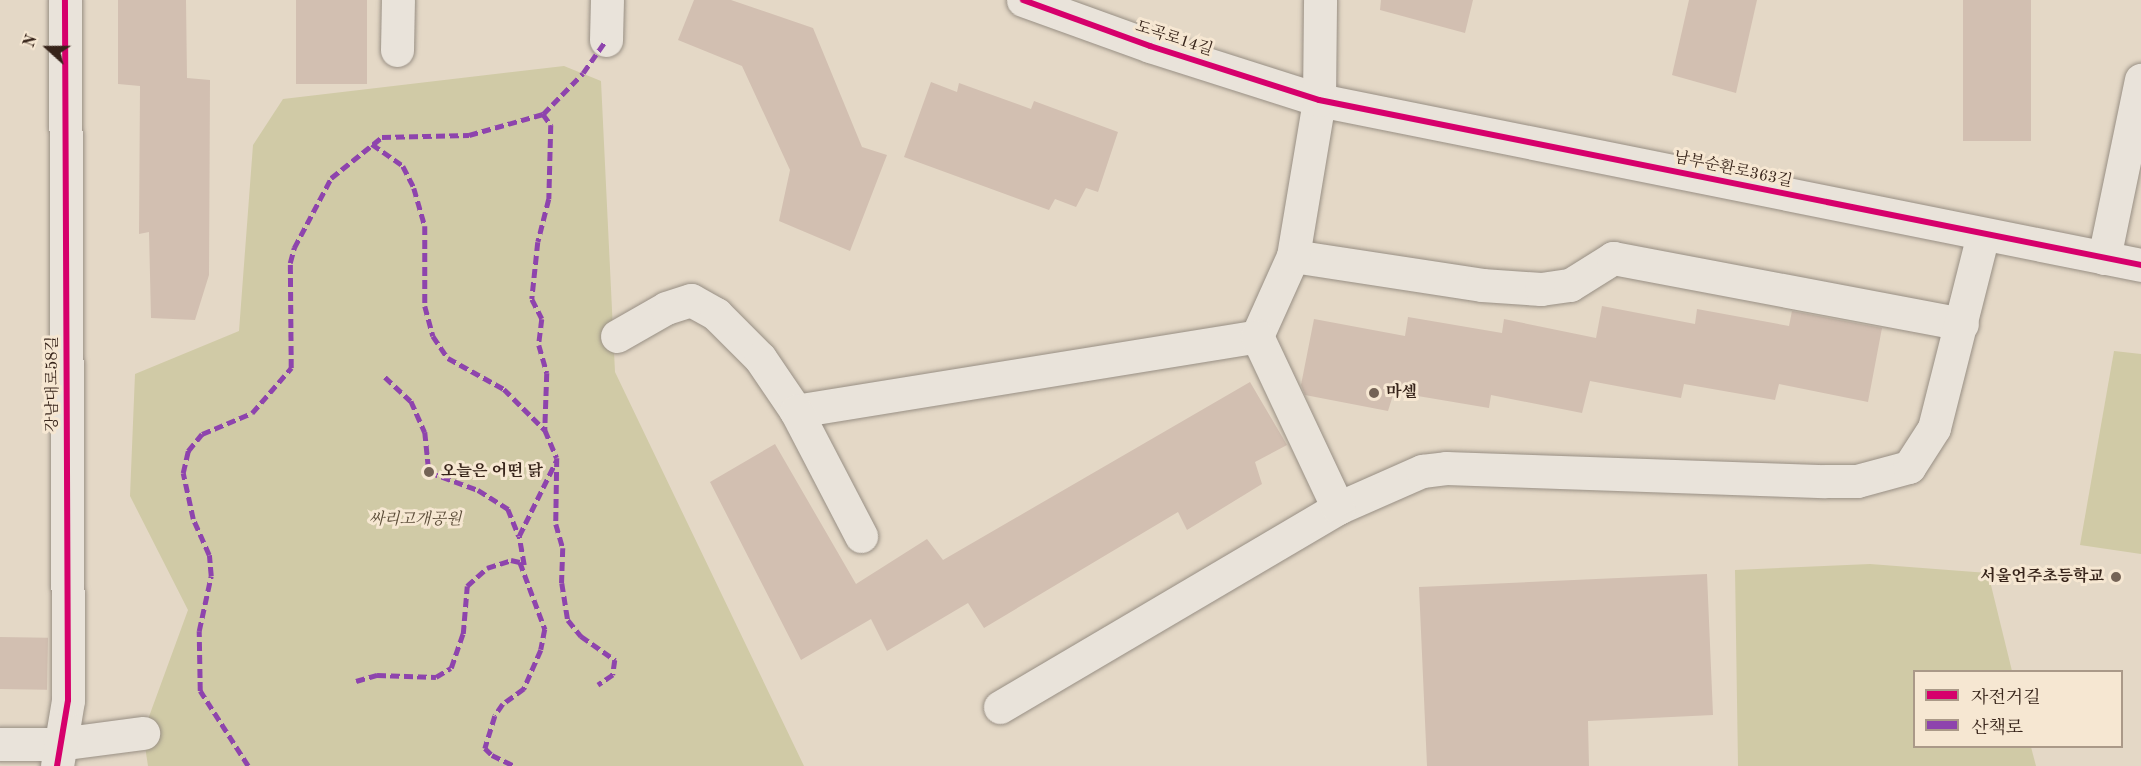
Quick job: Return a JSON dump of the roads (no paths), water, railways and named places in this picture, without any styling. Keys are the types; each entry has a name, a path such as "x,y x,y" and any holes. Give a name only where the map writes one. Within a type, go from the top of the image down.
{"street":[{"name":"강남대로58길","path":"58,755 68,700 65,0"},
{"path":"397,50 398,0"},
{"path":"606,40 607,0"},
{"name":"도곡로14길","path":"1023,0 1150,46 1319,100"},
{"path":"1320,0 1319,100 1293,256 1257,336 1338,508"},
{"path":"2104,258 2141,80"},
{"name":"남부순환로363길","path":"1319,100 2141,265"},
{"path":"1000,707 1338,508 1422,471 1446,468 1857,481 1888,474 1913,463 1934,428 1983,235"},
{"path":"1293,256 1482,285 1541,289 1570,285 1613,258 1962,324"},
{"path":"617,336 666,308 691,300 716,314 760,358 796,411 861,536"},
{"path":"796,411 1257,336"},
{"path":"0,744 58,755 143,733"}],"place":[{"name":"마셀","path":"1374,393"},
{"name":"오늘은 어떤 닭","path":"429,472"},
{"name":"서울언주초등학교","path":"2116,577"}],"park label":[{"name":"싸리고개공원","path":"415,520"}]}
